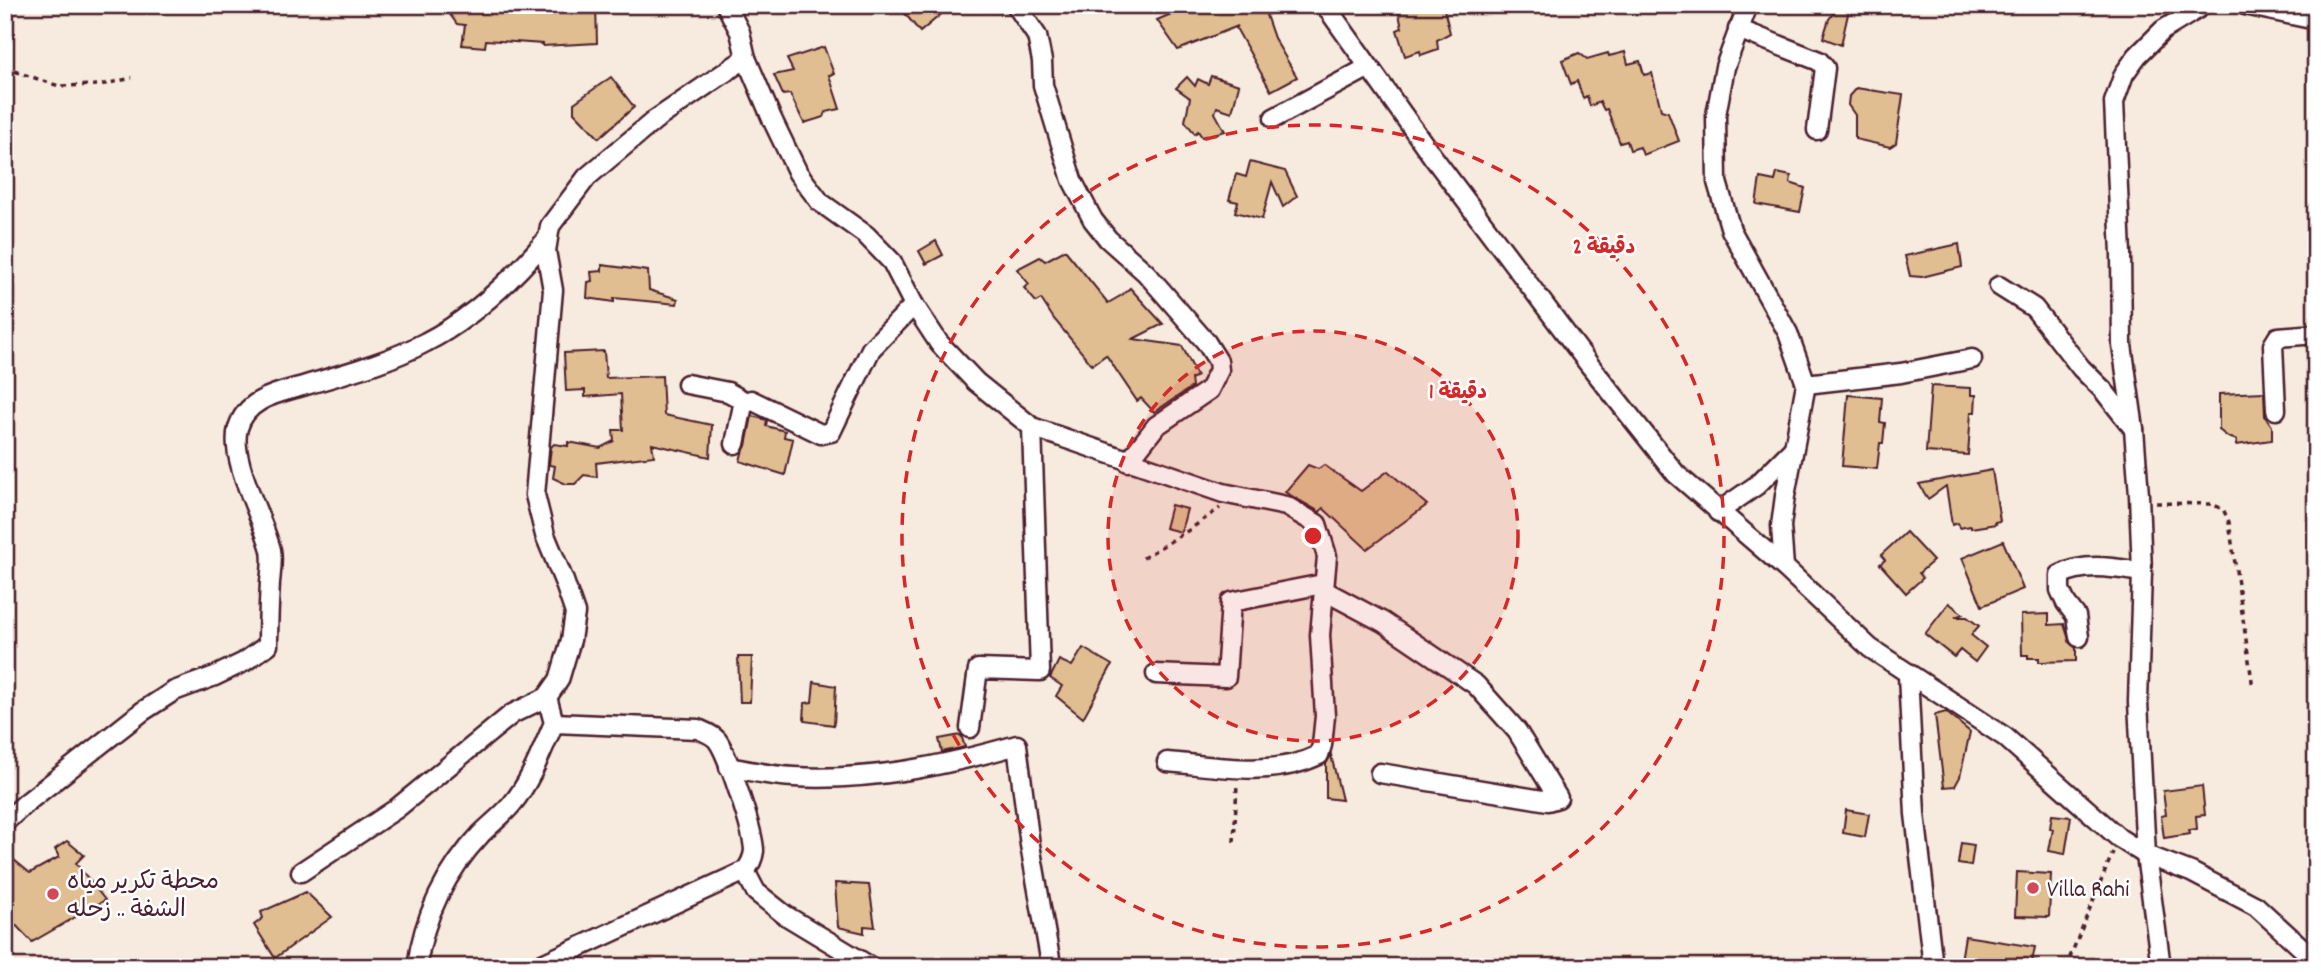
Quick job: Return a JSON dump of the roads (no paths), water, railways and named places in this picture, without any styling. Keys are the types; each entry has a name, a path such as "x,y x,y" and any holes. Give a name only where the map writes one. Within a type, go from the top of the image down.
{"street":[{"path":"726,5 734,16 746,58 798,173 820,202 866,235 892,262 914,305 939,342 976,382 1032,427 1128,462 1240,496 1286,506 1317,524 1327,556 1320,635 1325,716 1319,755 1308,760 1255,770 1167,762"},
{"path":"1016,5 1037,36 1042,61 1042,85 1072,180 1093,220 1108,239 1146,273 1206,342 1218,361 1219,370 1209,390 1156,426 1128,462"},
{"path":"1325,5 1433,157 1675,474 1784,567 1870,648 2005,737 2119,838 2146,855 2191,873 2256,906 2316,960"},
{"path":"1748,5 1725,67 1716,115 1717,181 1731,230 1788,333 1806,384 1781,526 1784,567"},
{"path":"2245,5 2316,20"},
{"path":"2161,967 2146,855 2138,702 2142,572 2134,429 2122,345 2114,102 2124,75 2137,57 2163,30 2204,6"},
{"path":"1738,29 1819,61 1825,68 1817,130"},
{"path":"301,872 396,809 512,715 547,698 559,680 571,640 575,613 545,535 535,495 553,290 546,251 547,239 551,226 587,177 655,120 746,58"},
{"path":"1274,118 1368,67"},
{"path":"5,822 143,711 174,691 215,677 244,662 268,645 271,552 242,468 237,445 238,428 244,415 262,399 343,374 428,341 478,308 521,270 547,239"},
{"path":"2000,286 2034,308 2134,429"},
{"path":"735,444 743,405 751,400 827,434 831,432 872,349 914,305"},
{"path":"2276,410 2273,345 2278,337 2316,334"},
{"path":"1806,384 1901,373 1972,359"},
{"path":"687,384 728,392 746,402"},
{"path":"970,728 978,669 1040,671 1032,427"},
{"path":"1718,512 1757,485 1793,449"},
{"path":"2078,637 2076,616 2060,590 2060,575 2072,569 2093,566 2142,572"},
{"path":"1156,674 1226,677 1231,602 1323,587 1383,622 1476,685 1517,731 1558,798 1548,802 1380,773"},
{"path":"1908,675 1915,814 1933,967"},
{"path":"417,967 424,931 442,888 457,863 480,835 512,804 532,773 554,723 547,698"},
{"path":"536,967 745,871 751,863 754,849 739,792 716,737 698,729 554,723"},
{"path":"729,768 792,778 883,776 958,762 1017,745 1030,845 1051,964"},
{"path":"745,871 756,892 785,915 871,967"}],"place":[{"name":"Villa Rahi","path":"2033,888"},
{"name":"محطة تكرير مياه الشفة .. زحله","path":"53,894"}]}
